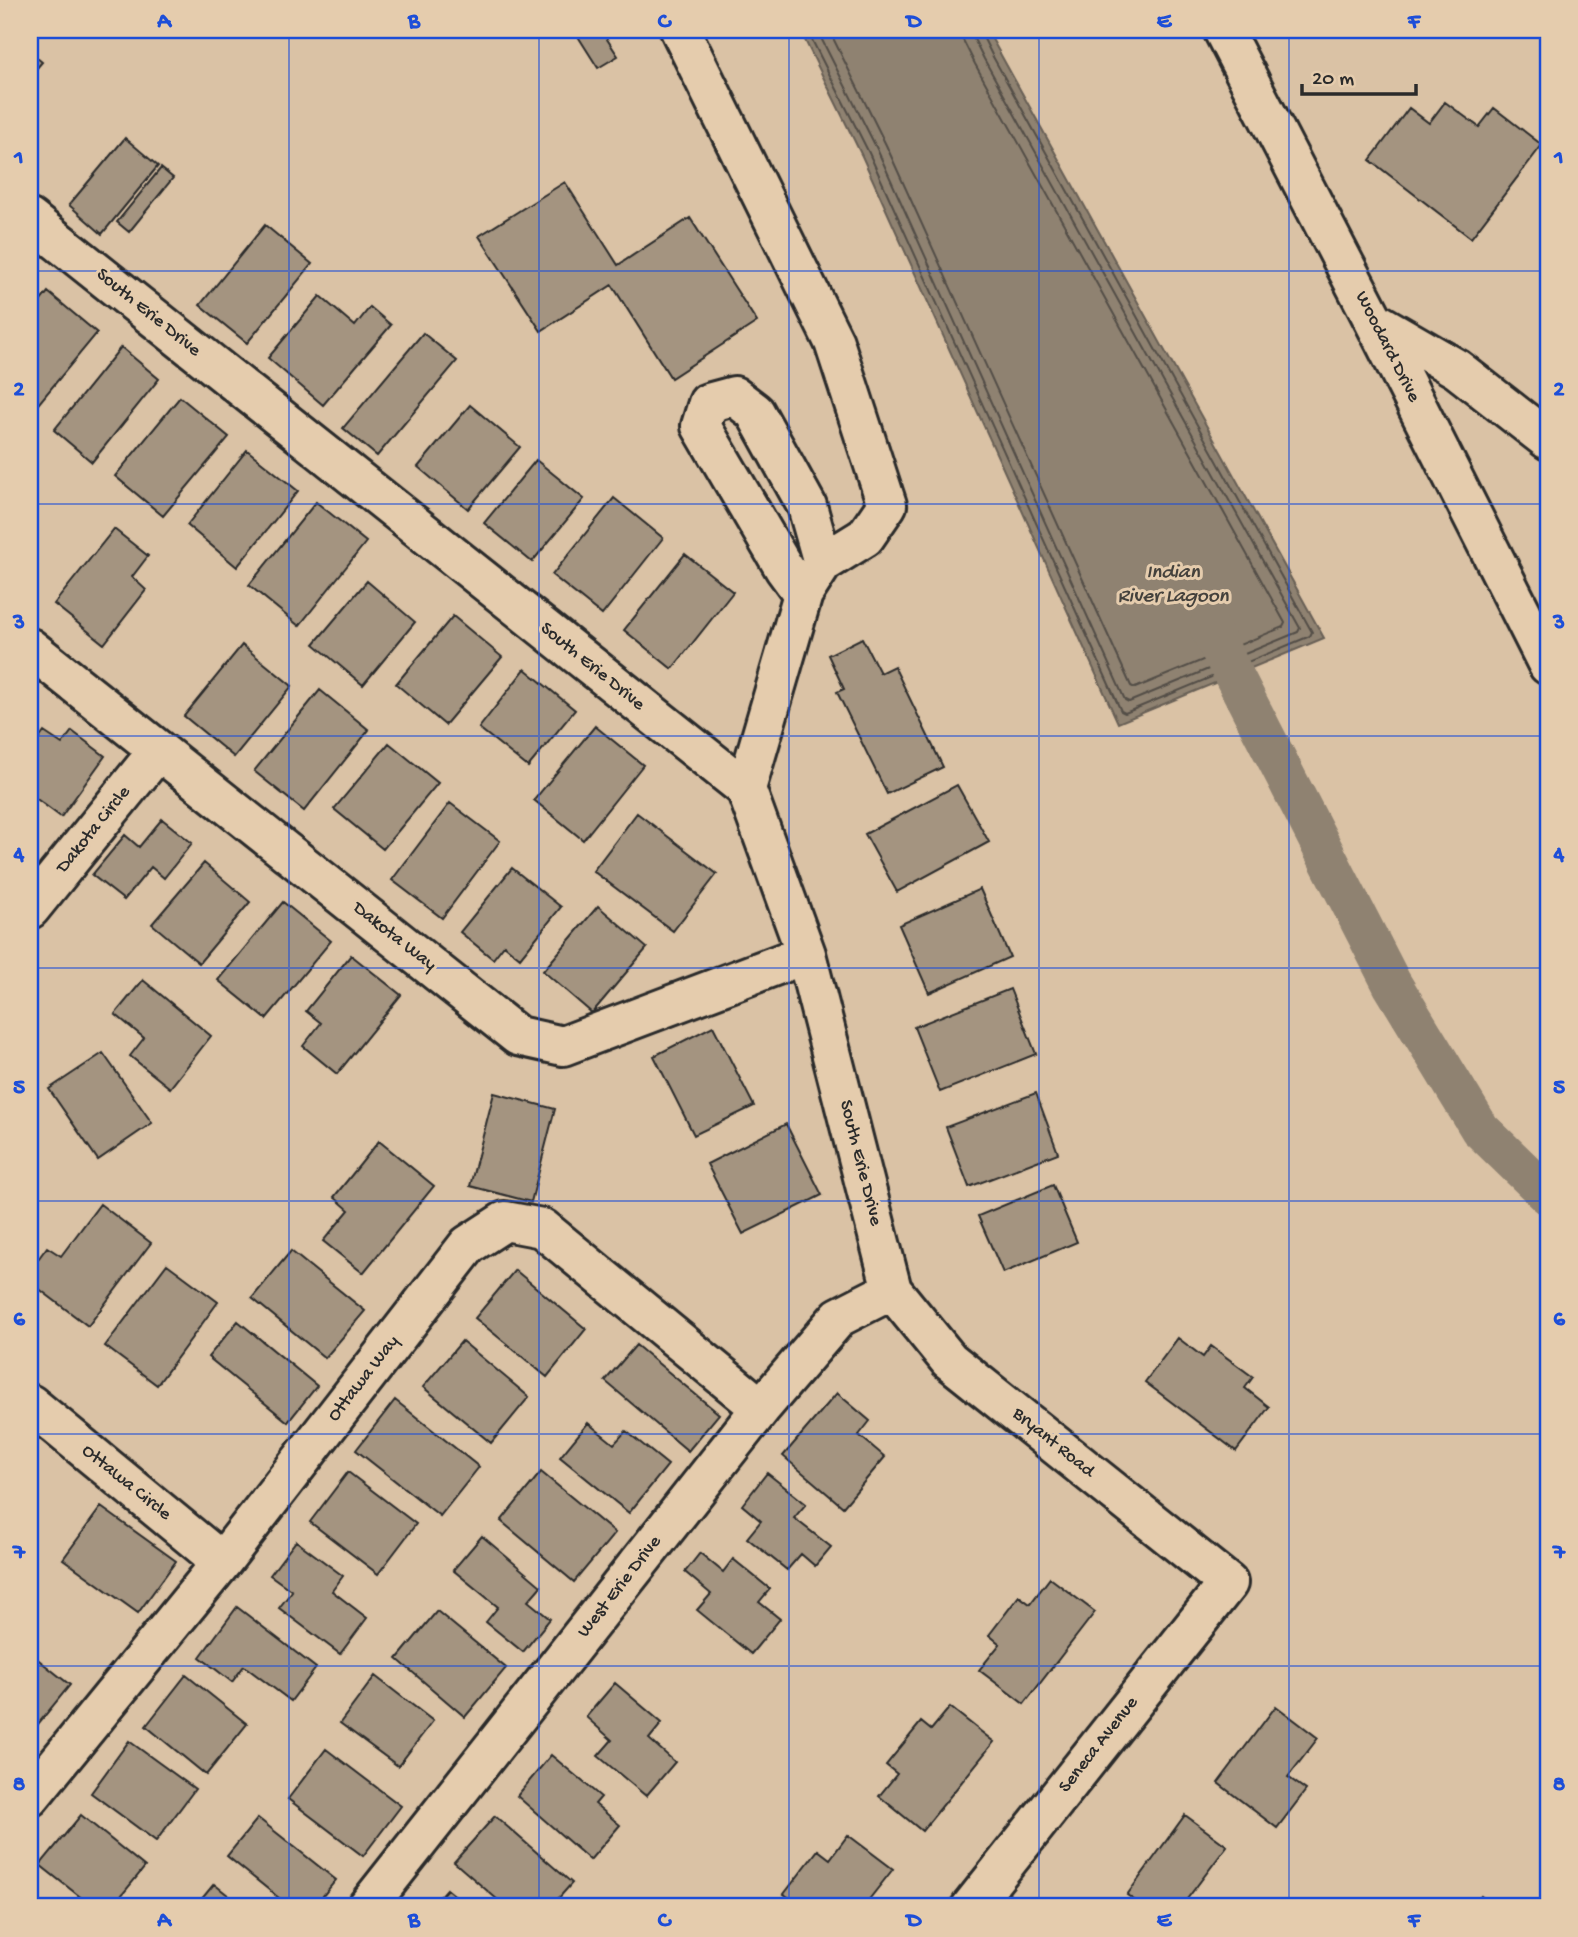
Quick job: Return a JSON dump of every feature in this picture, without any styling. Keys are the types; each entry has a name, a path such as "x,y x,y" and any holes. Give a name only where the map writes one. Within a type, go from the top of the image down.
{"street":[{"path":"680,30 834,342 887,505 865,537 813,578 746,789"},
{"name":"Woodard Drive","path":"1223,30 1548,665"},
{"name":"South Erie Drive","path":"30,219 746,789 806,954 892,1290"},
{"path":"1374,321 1457,369 1548,440"},
{"name":"Dakota Way","path":"30,649 518,1036 563,1046 806,954"},
{"name":"Dakota Circle","path":"30,909 158,751"},
{"name":"Ottawa Way","path":"30,1797 222,1562 468,1245 505,1221 542,1228 761,1409"},
{"name":"West Erie Drive","path":"366,1907 761,1409 839,1317 892,1290"},
{"name":"Bryant Road","path":"892,1290 949,1360 1228,1583"},
{"name":"Ottawa Circle","path":"30,1404 222,1562"},
{"name":"Seneca Avenue","path":"971,1907 1228,1583"}],"water":[{"name":"Indian River Lagoon","path":"800,30 987,30 1324,638 1118,723 862,156"}],"building":[{"path":"574,30 601,30 618,56 598,68"},
{"path":"30,52 42,62 30,76"},
{"path":"1445,102 1479,127 1494,108 1542,145 1471,238 1370,160 1409,108 1429,123"},
{"path":"125,138 158,166 102,234 69,205"},
{"path":"161,168 173,178 129,232 117,222"},
{"path":"565,182 618,265 690,218 757,322 671,378 612,285 541,331 479,236"},
{"path":"265,225 312,264 247,343 200,305"},
{"path":"48,292 97,333 30,414 30,314"},
{"path":"320,296 355,326 370,307 391,325 323,405 268,358"},
{"path":"423,333 457,361 377,456 343,428"},
{"path":"121,347 159,379 92,462 54,430"},
{"path":"180,397 229,437 163,516 115,476"},
{"path":"470,405 520,447 468,509 418,467"},
{"path":"247,450 298,491 237,567 187,525"},
{"path":"536,460 584,499 532,562 484,523"},
{"path":"614,498 663,538 602,615 552,575"},
{"path":"316,502 366,542 299,626 249,585"},
{"path":"114,529 148,556 132,577 146,590 104,644 54,604"},
{"path":"685,554 733,592 672,669 624,630"},
{"path":"367,581 415,622 363,685 314,644"},
{"path":"453,616 502,657 445,725 396,684"},
{"path":"862,638 880,673 894,666 943,767 887,794 837,692 844,689 828,655"},
{"path":"242,645 292,686 234,757 184,716"},
{"path":"525,669 575,710 528,767 479,728"},
{"path":"320,690 369,730 304,811 254,771"},
{"path":"595,726 643,765 583,840 534,800"},
{"path":"72,731 105,756 61,817 30,794 30,751 44,732 62,744"},
{"path":"389,743 438,783 383,849 334,809"},
{"path":"957,785 989,842 897,892 865,834"},
{"path":"450,803 500,841 442,918 392,880"},
{"path":"637,813 717,874 673,931 593,871"},
{"path":"162,819 192,843 164,878 151,867 124,900 92,875 125,835 139,847"},
{"path":"204,863 250,902 199,963 152,924"},
{"path":"512,868 561,907 520,958 504,945 493,959 460,932"},
{"path":"980,889 1010,957 929,993 899,925"},
{"path":"283,902 331,941 266,1019 218,980"},
{"path":"598,906 647,948 592,1013 543,971"},
{"path":"351,955 401,995 337,1074 303,1046 321,1023 306,1011"},
{"path":"143,980 211,1036 170,1088 130,1056 144,1038 115,1014"},
{"path":"1010,989 1036,1054 940,1092 914,1027"},
{"path":"713,1026 754,1106 694,1135 654,1056"},
{"path":"103,1053 152,1123 98,1160 49,1089"},
{"path":"494,1093 555,1109 531,1202 470,1186"},
{"path":"1036,1093 1058,1153 969,1187 946,1127"},
{"path":"786,1124 822,1195 743,1234 707,1164"},
{"path":"379,1141 434,1186 363,1273 323,1241 349,1210 334,1197"},
{"path":"1053,1185 1077,1242 1003,1273 978,1216"},
{"path":"100,1204 151,1243 88,1326 30,1282 30,1270 47,1247 61,1256"},
{"path":"291,1251 365,1311 325,1358 252,1298"},
{"path":"167,1264 218,1302 157,1385 105,1346"},
{"path":"515,1270 586,1329 547,1377 475,1318"},
{"path":"238,1321 317,1386 288,1422 208,1357"},
{"path":"1178,1338 1203,1357 1211,1346 1253,1377 1245,1388 1269,1407 1236,1451 1145,1382"},
{"path":"462,1341 529,1397 491,1443 423,1387"},
{"path":"636,1345 719,1414 688,1451 605,1381"},
{"path":"837,1393 870,1421 859,1435 885,1457 843,1507 783,1456"},
{"path":"395,1400 479,1467 440,1516 356,1450"},
{"path":"588,1423 614,1444 626,1431 668,1465 629,1513 560,1457"},
{"path":"348,1472 416,1524 378,1574 310,1522"},
{"path":"541,1472 615,1533 574,1582 501,1521"},
{"path":"767,1473 806,1504 794,1518 831,1547 815,1566 801,1554 787,1570 747,1538 761,1521 742,1505"},
{"path":"101,1507 176,1561 138,1613 63,1559"},
{"path":"482,1536 541,1586 528,1601 550,1619 523,1652 486,1622 498,1607 453,1570"},
{"path":"296,1541 343,1576 332,1591 367,1618 340,1654 279,1608 292,1591 270,1575"},
{"path":"700,1553 723,1572 733,1559 770,1589 759,1602 780,1619 751,1654 697,1610 711,1594 685,1572"},
{"path":"1050,1578 1095,1612 1024,1704 979,1670 1000,1644 989,1635 1019,1596 1030,1604"},
{"path":"237,1607 316,1668 291,1701 244,1666 232,1682 200,1657"},
{"path":"437,1611 506,1668 465,1717 397,1659"},
{"path":"30,1653 70,1685 30,1734"},
{"path":"186,1675 247,1724 206,1775 146,1726"},
{"path":"375,1676 433,1721 398,1766 340,1723"},
{"path":"615,1683 662,1723 649,1739 675,1762 646,1796 598,1756 612,1740 586,1717"},
{"path":"1276,1706 1318,1738 1288,1777 1306,1790 1277,1828 1218,1783"},
{"path":"950,1707 994,1742 922,1831 879,1796 897,1774 886,1765 921,1722 931,1730"},
{"path":"129,1741 195,1789 156,1841 91,1793"},
{"path":"326,1749 401,1806 363,1856 288,1799"},
{"path":"551,1755 601,1797 595,1804 620,1825 590,1860 517,1796"},
{"path":"81,1815 145,1867 112,1907 93,1907 40,1865"},
{"path":"1185,1815 1227,1846 1181,1907 1144,1907 1127,1895"},
{"path":"495,1816 572,1883 551,1907 506,1907 454,1862"},
{"path":"258,1818 336,1880 314,1907 290,1907 227,1856"},
{"path":"848,1835 893,1869 863,1907 791,1907 795,1902 784,1894 818,1850 830,1859"},
{"path":"214,1884 243,1907 195,1907"},
{"path":"447,1889 469,1907 431,1907"},
{"path":"1481,1896 1495,1907 1472,1907"}],"waterway":[{"path":"1209,627 1392,984 1480,1129 1548,1195"}]}
